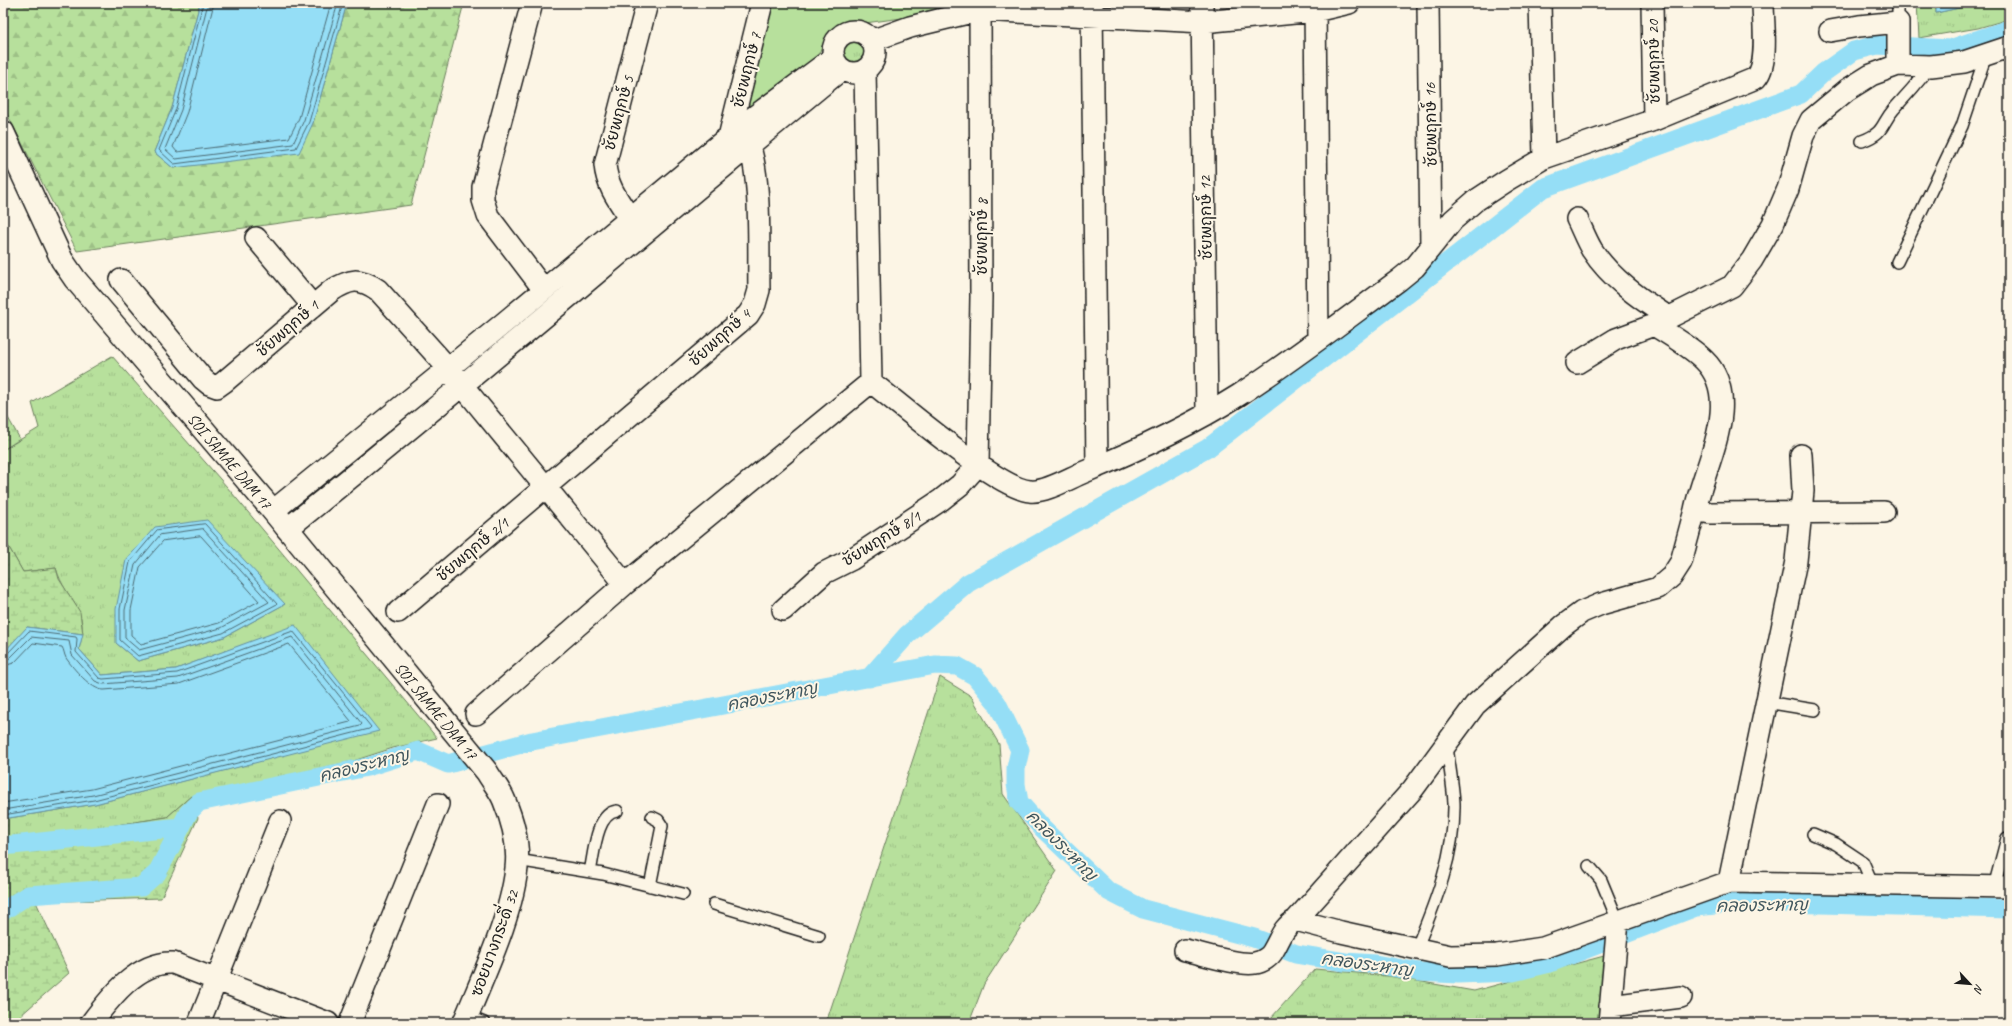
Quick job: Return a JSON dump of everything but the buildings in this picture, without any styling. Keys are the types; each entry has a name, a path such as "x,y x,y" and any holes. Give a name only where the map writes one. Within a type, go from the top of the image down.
{"street":[{"path":"532,3 483,187 483,200 488,216 544,290"},
{"name":"ชัยพฤกษ์ 5","path":"630,218 611,190 606,179 605,165 648,3"},
{"name":"ชัยพฤกษ์ 7","path":"740,136 762,3"},
{"path":"871,41 910,27 980,6 1203,12 1315,7 1349,3"},
{"name":"ชัยพฤกษ์ 16","path":"1428,3 1431,247"},
{"path":"1540,3 1544,158"},
{"name":"ชัยพฤกษ์ 20","path":"1652,3 1654,120"},
{"path":"871,382 978,465 1015,487 1029,492 1040,490 1097,467 1176,431 1239,395 1415,267 1453,220 1482,195 1544,158 1654,120 1749,82 1761,72 1763,60 1763,3"},
{"name":"ชัยพฤกษ์ 8","path":"978,465 981,305 980,6"},
{"path":"1315,7 1318,339"},
{"path":"1092,10 1097,467"},
{"name":"ชัยพฤกษ์ 12","path":"1203,12 1207,414"},
{"path":"1830,31 1859,26 1898,13 1898,65"},
{"path":"860,32 871,41 875,53 870,65 865,70 853,73 838,63 836,43 846,33 860,32"},
{"path":"1577,363 1616,339 1661,321 1732,286 1752,260 1773,224 1788,189 1803,136 1811,120 1847,90 1871,75 1898,65 1931,66 1964,62 2009,47"},
{"path":"273,511 630,218 838,63"},
{"path":"865,70 871,382"},
{"name":"SOI SAMAE DAM 17","path":"3,132 66,266 273,511 486,772"},
{"path":"287,530 398,440 512,343 604,269 740,136"},
{"name":"ชัยพฤกษ์ 4","path":"546,487 748,315 755,304 759,290 757,184 740,136"},
{"path":"1185,950 1244,963 1256,963 1265,960 1272,953 1290,925 1413,789 1475,705 1563,626 1582,612 1658,588 1672,576 1681,562 1720,425 1722,396 1717,376 1704,359 1614,277 1592,249 1577,219"},
{"path":"256,238 312,306"},
{"path":"590,252 604,269"},
{"name":"ชัยพฤกษ์ 1","path":"121,280 203,379 209,384 217,387 312,306 345,282 356,280 369,284 378,290 448,368 625,584"},
{"path":"499,327 512,343"},
{"path":"476,714 625,584 871,382"},
{"path":"383,422 398,440"},
{"path":"1729,882 1796,561 1803,491 1801,456"},
{"name":"ชัยพฤกษ์ 8/1","path":"783,610 824,573 852,559 941,500 960,485 978,465"},
{"name":"ชัยพฤกษ์ 2/1","path":"398,612 546,487"},
{"path":"1695,510 1710,513 1884,512"},
{"name":"ซอยบางกระดี่ 32","path":"472,1021 510,905 518,860 514,829 504,798 486,772"},
{"path":"350,1023 438,804"},
{"path":"200,1023 280,821"},
{"path":"1290,925 1341,932 1450,956 1497,955 1543,948 1618,933 1729,882 2002,887"},
{"path":"1618,933 1610,1014 1681,997"},
{"path":"90,1023 108,1001 129,981 150,966 163,962 173,962 328,1023"}],"lane":[{"path":"1897,262 1962,126 1986,55"},
{"path":"1862,141 1874,136 1881,130 1893,110 1911,93 1931,66"},
{"path":"1766,702 1815,710"},
{"path":"1417,948 1439,896 1450,847 1454,803 1446,743"},
{"path":"590,872 601,824 605,816 610,811 617,811"},
{"path":"650,886 662,826 658,820 652,817"},
{"path":"1814,834 1836,844 1863,862 1873,885"},
{"path":"2002,887 2007,838"},
{"path":"518,860 590,872 683,894"},
{"path":"1588,866 1601,880 1618,933"},
{"path":"714,904 819,936"}],"green space":[{"path":"3,3 200,3 172,108 154,152 173,168 235,159 313,123 347,3 464,3 411,205 77,251 3,106"},
{"path":"770,3 956,3 902,18 850,25 822,46 816,61 742,115"},
{"path":"1917,3 1936,3 1936,13 1982,3 2009,3 2009,19 1978,28 1919,38"},
{"path":"853,40 862,44 866,53 862,62 853,66 844,62 840,53 844,44"},
{"path":"112,356 227,487 437,738 393,748 353,761 191,796 167,817 3,843 3,819 95,804 337,741 295,626 176,669 102,675 79,649 82,635 80,614 60,580 56,568 23,572 3,537 3,450 39,428 32,403","holes":["285,604 224,637 138,661 116,643"]},
{"path":"3,409 20,439 3,450"},
{"path":"3,537 23,572 56,568 59,579 80,612 83,634 27,627 3,658"},
{"path":"940,677 971,696 999,744 1003,794 1057,871 984,984 969,1023 826,1023"},
{"path":"191,796 198,818 161,898 36,902 69,973 12,1023 3,1023 3,843 167,817"},
{"path":"1604,956 1598,1023 1269,1023 1271,1018 1315,969 1388,976 1474,991"}],"water":[{"path":"200,3 347,3 313,123 299,153 173,168 154,152 172,108"},
{"path":"1936,3 1982,3 1936,13"},
{"path":"207,520 285,604 224,637 138,661 116,643 116,609 126,560 155,527"},
{"path":"295,625 379,731 95,804 3,819 4,652 27,627 83,634 79,649 102,675 176,669"}],"waterway":[{"path":"869,678 907,635 968,583 1208,448 1543,188 1801,94 1823,73 1854,51 1877,45 1950,49 2009,29"},
{"name":"คลองระหาญ","path":"3,846 181,827 188,813 199,802 367,767 418,751 448,764 532,741 935,665 957,666 975,676 997,703 1020,750 1016,768 1016,784 1019,802 1042,828 1108,891 1143,909 1254,938 1296,954 1345,962 1375,964 1419,972 1458,974 1513,972 1550,963 1696,907 1743,902 2009,909"},
{"path":"3,911 28,895 141,887 157,873 181,827"}]}
